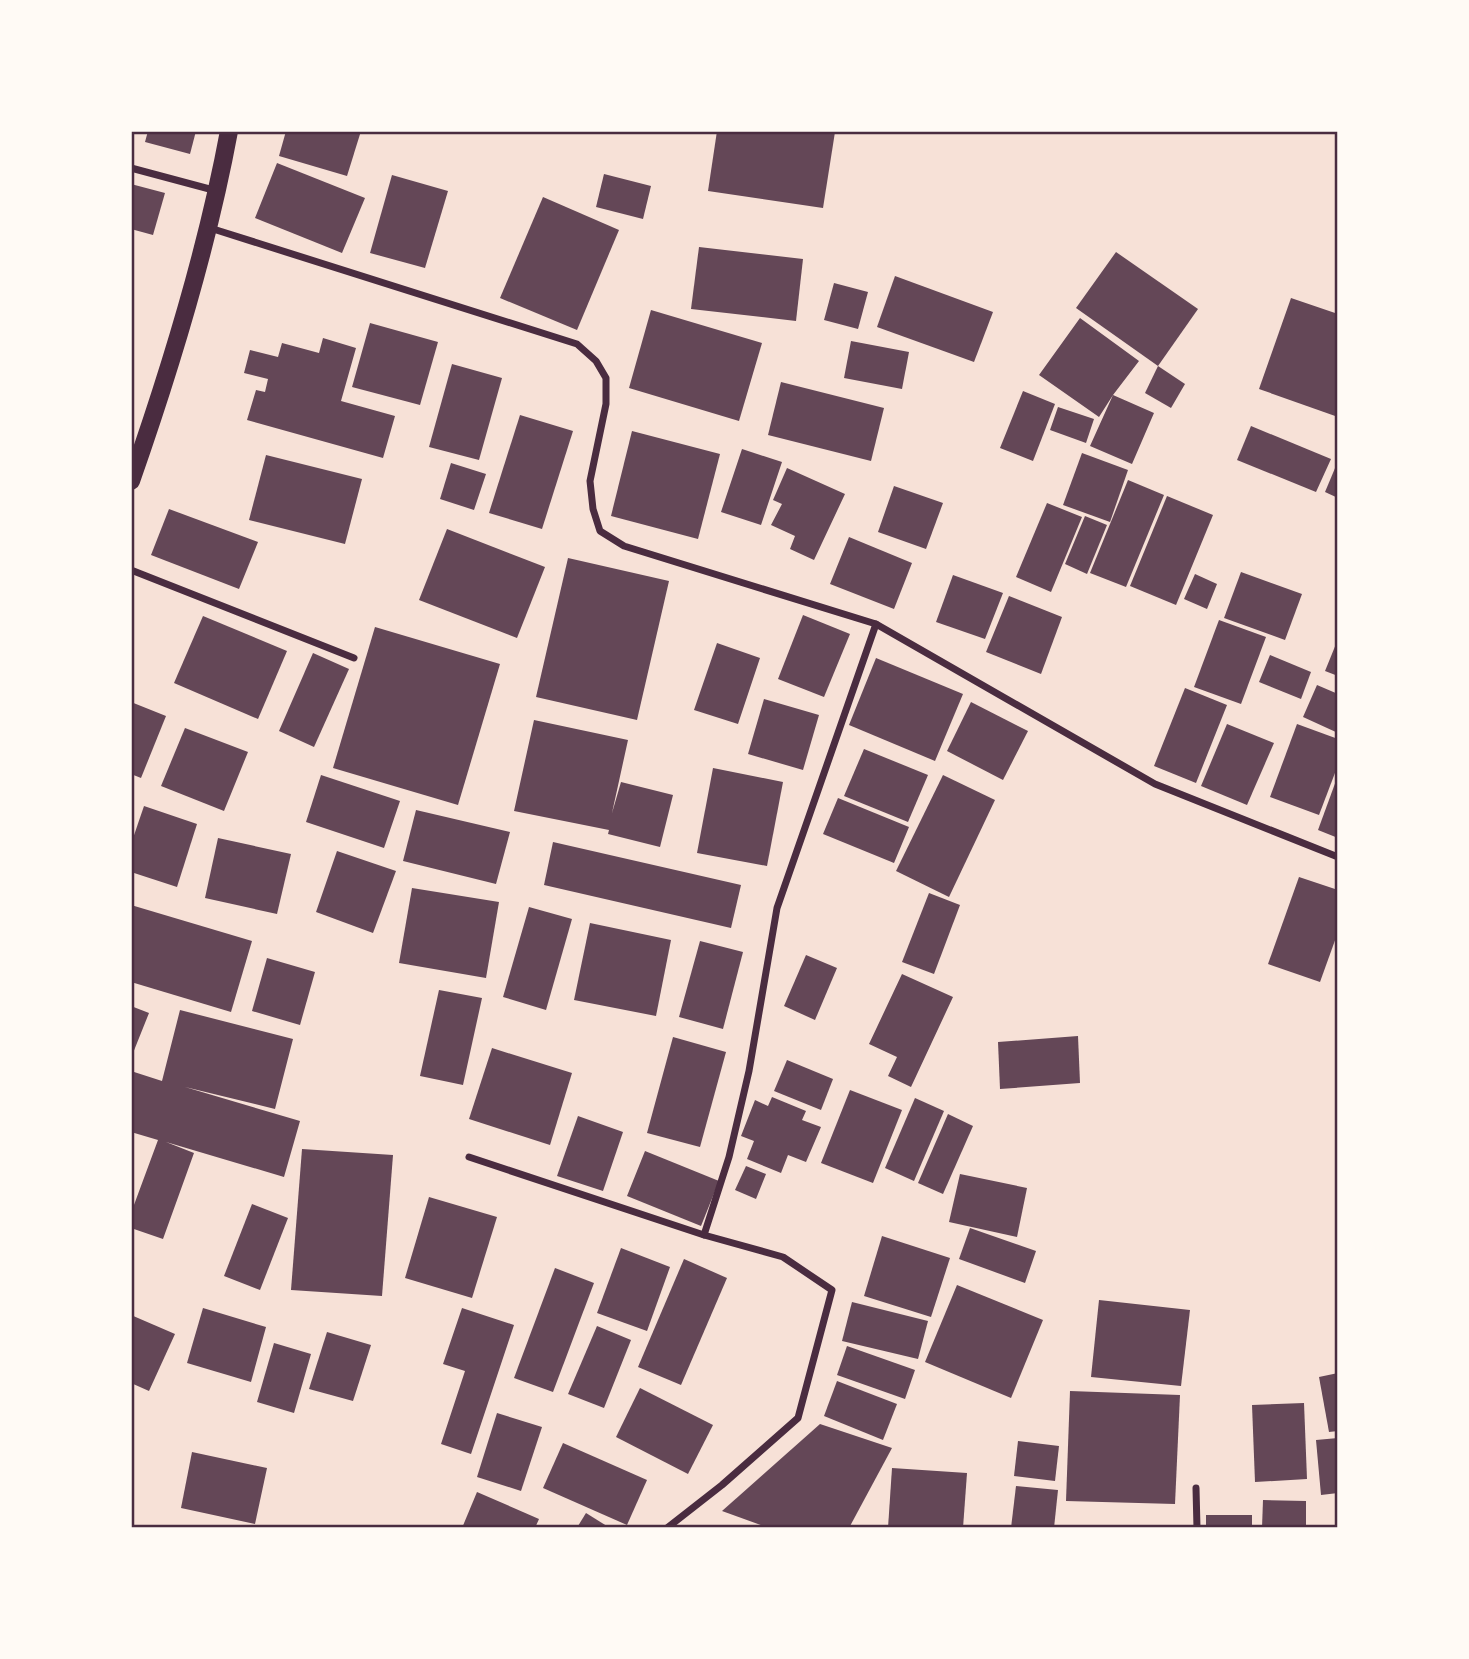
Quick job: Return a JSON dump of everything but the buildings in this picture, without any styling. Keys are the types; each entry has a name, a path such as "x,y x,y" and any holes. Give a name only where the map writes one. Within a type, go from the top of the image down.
{"main road":[{"path":"131,481 155,414 209,228 229,131"}],"street":[{"path":"131,168 218,191"},
{"path":"209,228 577,344 596,361 606,378 606,404 590,481 593,509 600,531 624,546 876,624 1155,785 1338,857"},
{"path":"131,570 354,658"},
{"path":"704,1235 729,1157 750,1071 777,908 876,624"},
{"path":"469,1157 704,1235 783,1257 832,1290 798,1418 722,1485 667,1528"},
{"path":"1196,1488 1197,1528"}]}
